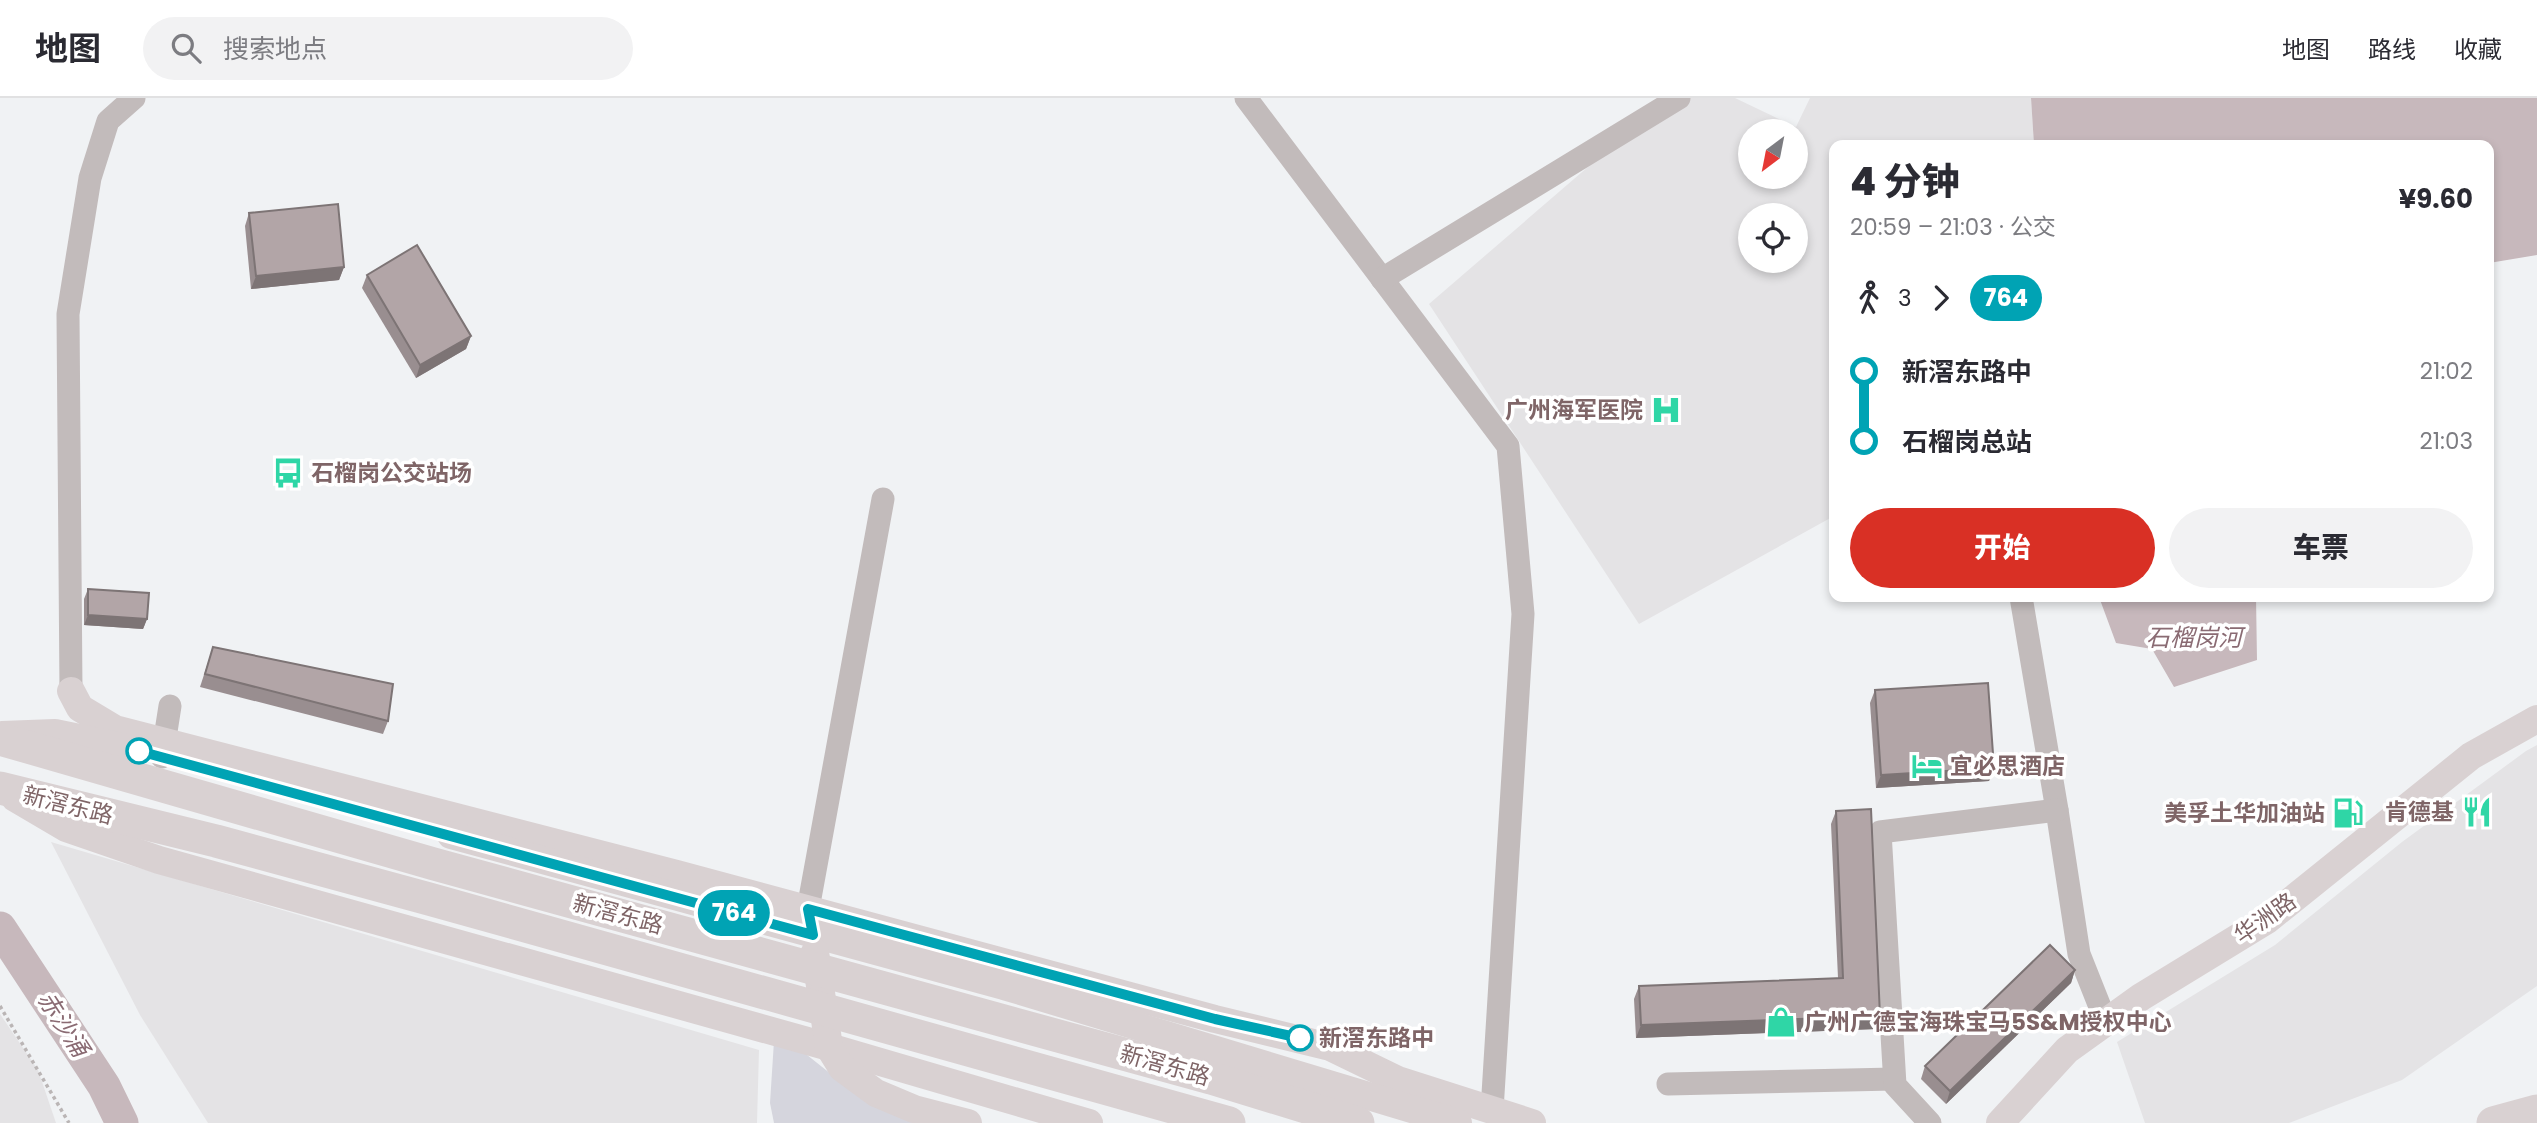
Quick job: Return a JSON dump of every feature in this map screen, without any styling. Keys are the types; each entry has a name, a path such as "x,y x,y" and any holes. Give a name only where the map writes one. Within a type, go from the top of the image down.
{"highway":[{"name":"新滘东路","path":"0,737 435,864 1211,1078 1358,1123"},
{"name":"新滘东路","path":"0,789 216,841 1216,1119"},
{"path":"2493,1123 2537,1111"}],"main road":[{"path":"55,733 68,711 71,691"},
{"path":"71,691 80,708 96,719 163,749 762,921 811,922 904,960 1137,1025 1458,1123"},
{"name":"华洲路","path":"2000,1123 2067,1050 2141,997 2267,920 2471,755 2537,719"},
{"path":"0,737 55,733 163,749 811,922 1311,1041 1330,1047 1398,1080 1532,1123"},
{"path":"0,789 66,828 159,860 829,1047 1089,1123"},
{"path":"749,1026 785,1013 797,1002 803,990 801,962 795,950 789,941 762,921"},
{"path":"811,922 829,1047 842,1068 876,1093 914,1109 968,1123"},
{"path":"901,1068 877,1057 863,1046 847,1019 848,1006 856,988 878,971 904,960"}],"street":[{"path":"71,691 68,314 90,178 108,121 134,98"},
{"path":"1246,98 1508,446 1523,614 1492,1110"},
{"path":"1382,279 1679,98"},
{"path":"811,922 883,499"},
{"path":"2022,602 2079,954 2106,1022"},
{"path":"163,749 170,706"},
{"path":"1930,1123 1895,1085 1880,832 2057,810"},
{"path":"1668,1084 1894,1079"}],"path":[{"path":"0,1006 69,1123"}],"shaded area":[{"name":"广州海军医院","path":"1668,98 1735,98 1779,119 1738,119 1738,189 1808,189 1808,119 1800,119 1810,98 2031,98 2034,140 1829,140 1829,519 1639,624 1429,304"},
{"path":"2537,745 2537,986 2402,1080 2289,1123 2145,1123 2117,1042 2275,945 2402,842"},
{"path":"51,842 759,1050 757,1123 208,1123 140,1015"},
{"path":"0,1014 38,1070 56,1123 0,1123"},
{"path":"774,1041 797,1047 836,1078 930,1123 774,1123 770,1103"}],"water":[{"path":"2031,98 2537,98 2537,255 2494,262 2494,140 2034,140"},
{"name":"石榴岗河","path":"2101,602 2256,602 2257,660 2174,687 2152,649 2116,643"}],"building":[{"path":"338,204 344,267 256,276 249,213"},
{"path":"417,245 471,336 420,365 367,275"},
{"path":"88,589 149,593 147,619 88,615"},
{"path":"213,647 393,684 388,721 205,674"},
{"path":"1988,683 1994,768 1881,775 1875,690"},
{"path":"1871,809 1880,1016 1641,1025 1639,986 1843,978 1836,811"},
{"path":"2050,945 2075,970 1950,1091 1925,1066"}],"waterway":[{"name":"赤沙涌","path":"0,928 104,1086 122,1123"}],"bus line":[{"name":"764","path":"139,751 813,935 808,909 1215,1019 1300,1038"}],"place":[{"name":"广州海军医院","path":"1666,410"},
{"name":"石榴岗公交站场","path":"288,473"},
{"name":"宜必思酒店","path":"1927,766"},
{"name":"肯德基","path":"2477,812"},
{"name":"美孚土华加油站","path":"2348,813"},
{"name":"广州广德宝海珠宝马5S&M授权中心","path":"1781,1022"},
{"name":"新滘东路中","path":"1300,1038"}]}
